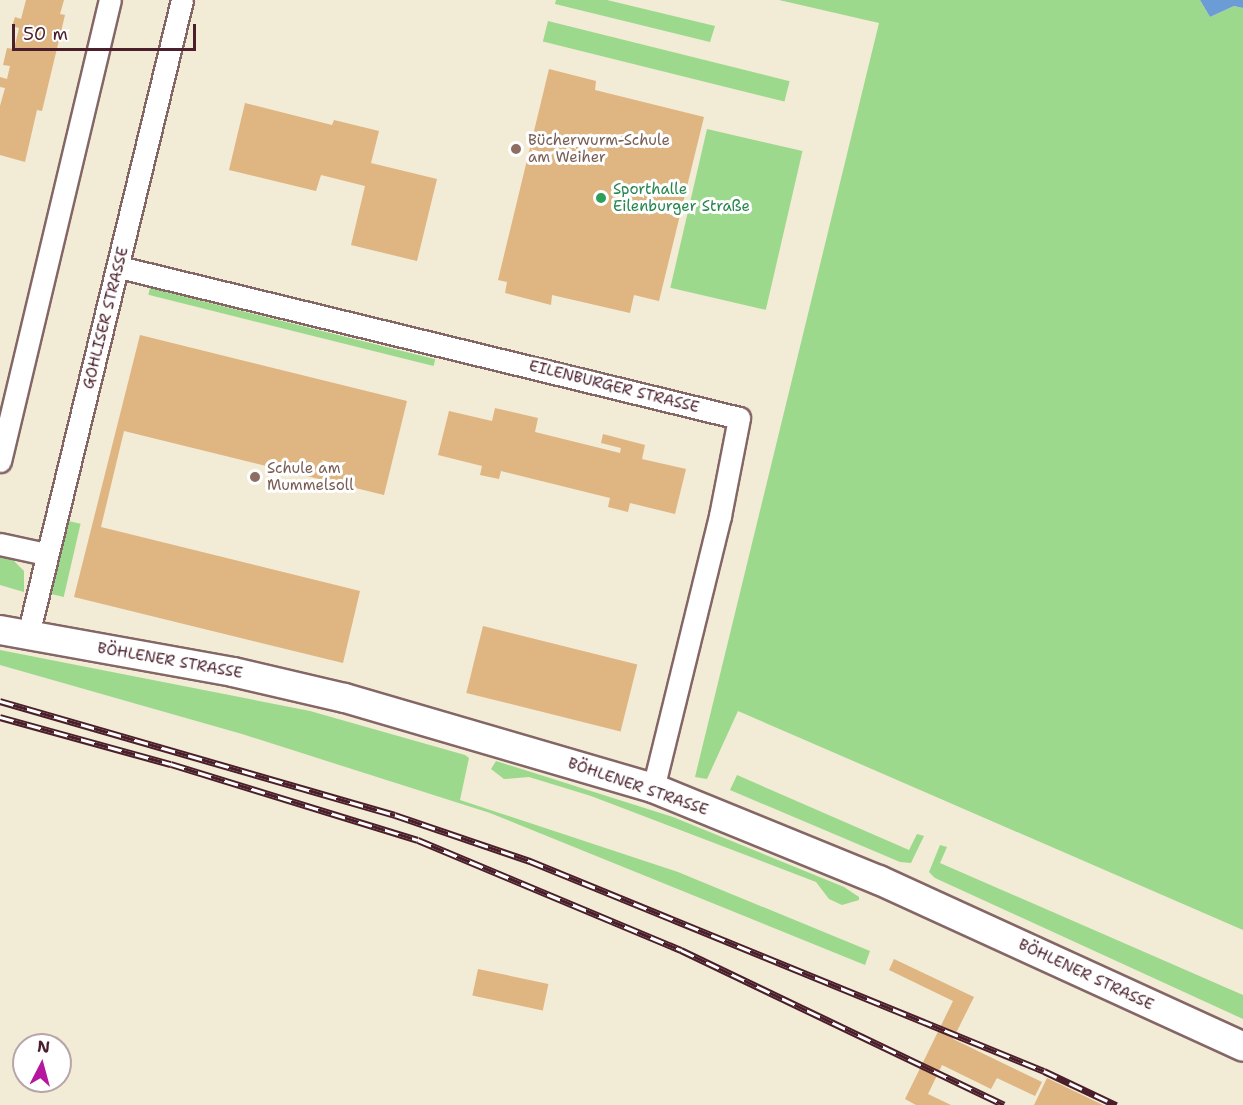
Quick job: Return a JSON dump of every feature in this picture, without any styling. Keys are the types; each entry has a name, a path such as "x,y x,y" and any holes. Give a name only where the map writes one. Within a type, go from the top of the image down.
{"street":[{"path":"0,460 110,0"},
{"name":"GOHLISER STRASSE","path":"28,635 182,0"},
{"name":"EILENBURGER STRASSE","path":"119,267 739,418 720,516 653,788"},
{"path":"0,544 46,554"},
{"name":"BÖHLENER STRASSE","path":"0,630 232,672 345,698 653,788 879,880 1243,1047"}],"green space":[{"path":"556,0 607,0 715,26 710,42 555,4"},
{"path":"779,0 1200,0 1210,17 1234,6 1243,8 1243,930 738,711 707,779 695,777 879,23"},
{"path":"548,21 790,81 785,102 543,41"},
{"path":"707,129 802,151 766,310 670,288"},
{"path":"150,288 435,359 434,366 148,295"},
{"path":"64,520 81,524 64,597 47,593"},
{"path":"0,555 11,558 24,571 24,592 0,585"},
{"path":"0,650 310,711 465,755 469,758 460,800 678,872 870,951 865,965 490,813 242,734 0,665"},
{"path":"496,761 673,817 844,887 859,897 859,900 842,905 829,899 816,882 591,796 529,777 504,779 491,769"},
{"path":"737,775 909,850 917,834 924,836 911,863 900,862 730,790"},
{"path":"940,845 947,847 940,863 1243,995 1243,1019 935,878 929,872"}],"water":[{"path":"1200,0 1243,0 1243,8 1234,6 1210,17"}],"building":[{"path":"26,0 64,0 60,14 65,15 42,111 37,110 25,162 0,155 0,106 5,88 0,87 0,77 7,79 10,66 3,65 7,48 14,49 19,28 12,26 15,17 21,19"},
{"name":"Sporthalle Eilenburger Straße","path":"549,69 596,81 595,90 704,117 659,301 634,295 630,313 552,295 551,305 505,293 507,282 498,280"},
{"path":"245,103 332,125 334,120 379,131 371,163 437,179 417,261 351,245 365,186 321,175 316,191 229,170"},
{"path":"140,335 407,401 384,495 124,431 101,527 360,591 343,663 74,597"},
{"path":"495,408 538,418 535,432 620,453 621,448 601,443 603,434 645,445 642,459 686,469 675,514 630,503 628,512 608,507 610,498 501,471 499,479 480,475 482,466 438,455 449,411 492,421"},
{"path":"483,626 637,664 621,731 466,693"},
{"path":"894,959 974,997 953,1039 1042,1082 1035,1096 997,1078 991,1089 942,1065 928,1094 951,1105 916,1105 905,1099 953,1001 889,970"},
{"path":"478,969 548,984 543,1010 472,995"},
{"path":"1047,1078 1103,1105 1034,1105"}],"railway":[{"path":"0,701 395,815 530,861 1044,1071 1116,1105"},
{"path":"0,717 171,764 418,840 681,950 1004,1105"}],"place":[{"name":"Bücherwurm-Schule am Weiher","path":"516,149"},
{"name":"Sporthalle Eilenburger Straße","path":"601,198"},
{"name":"Schule am Mummelsoll","path":"255,477"}]}
